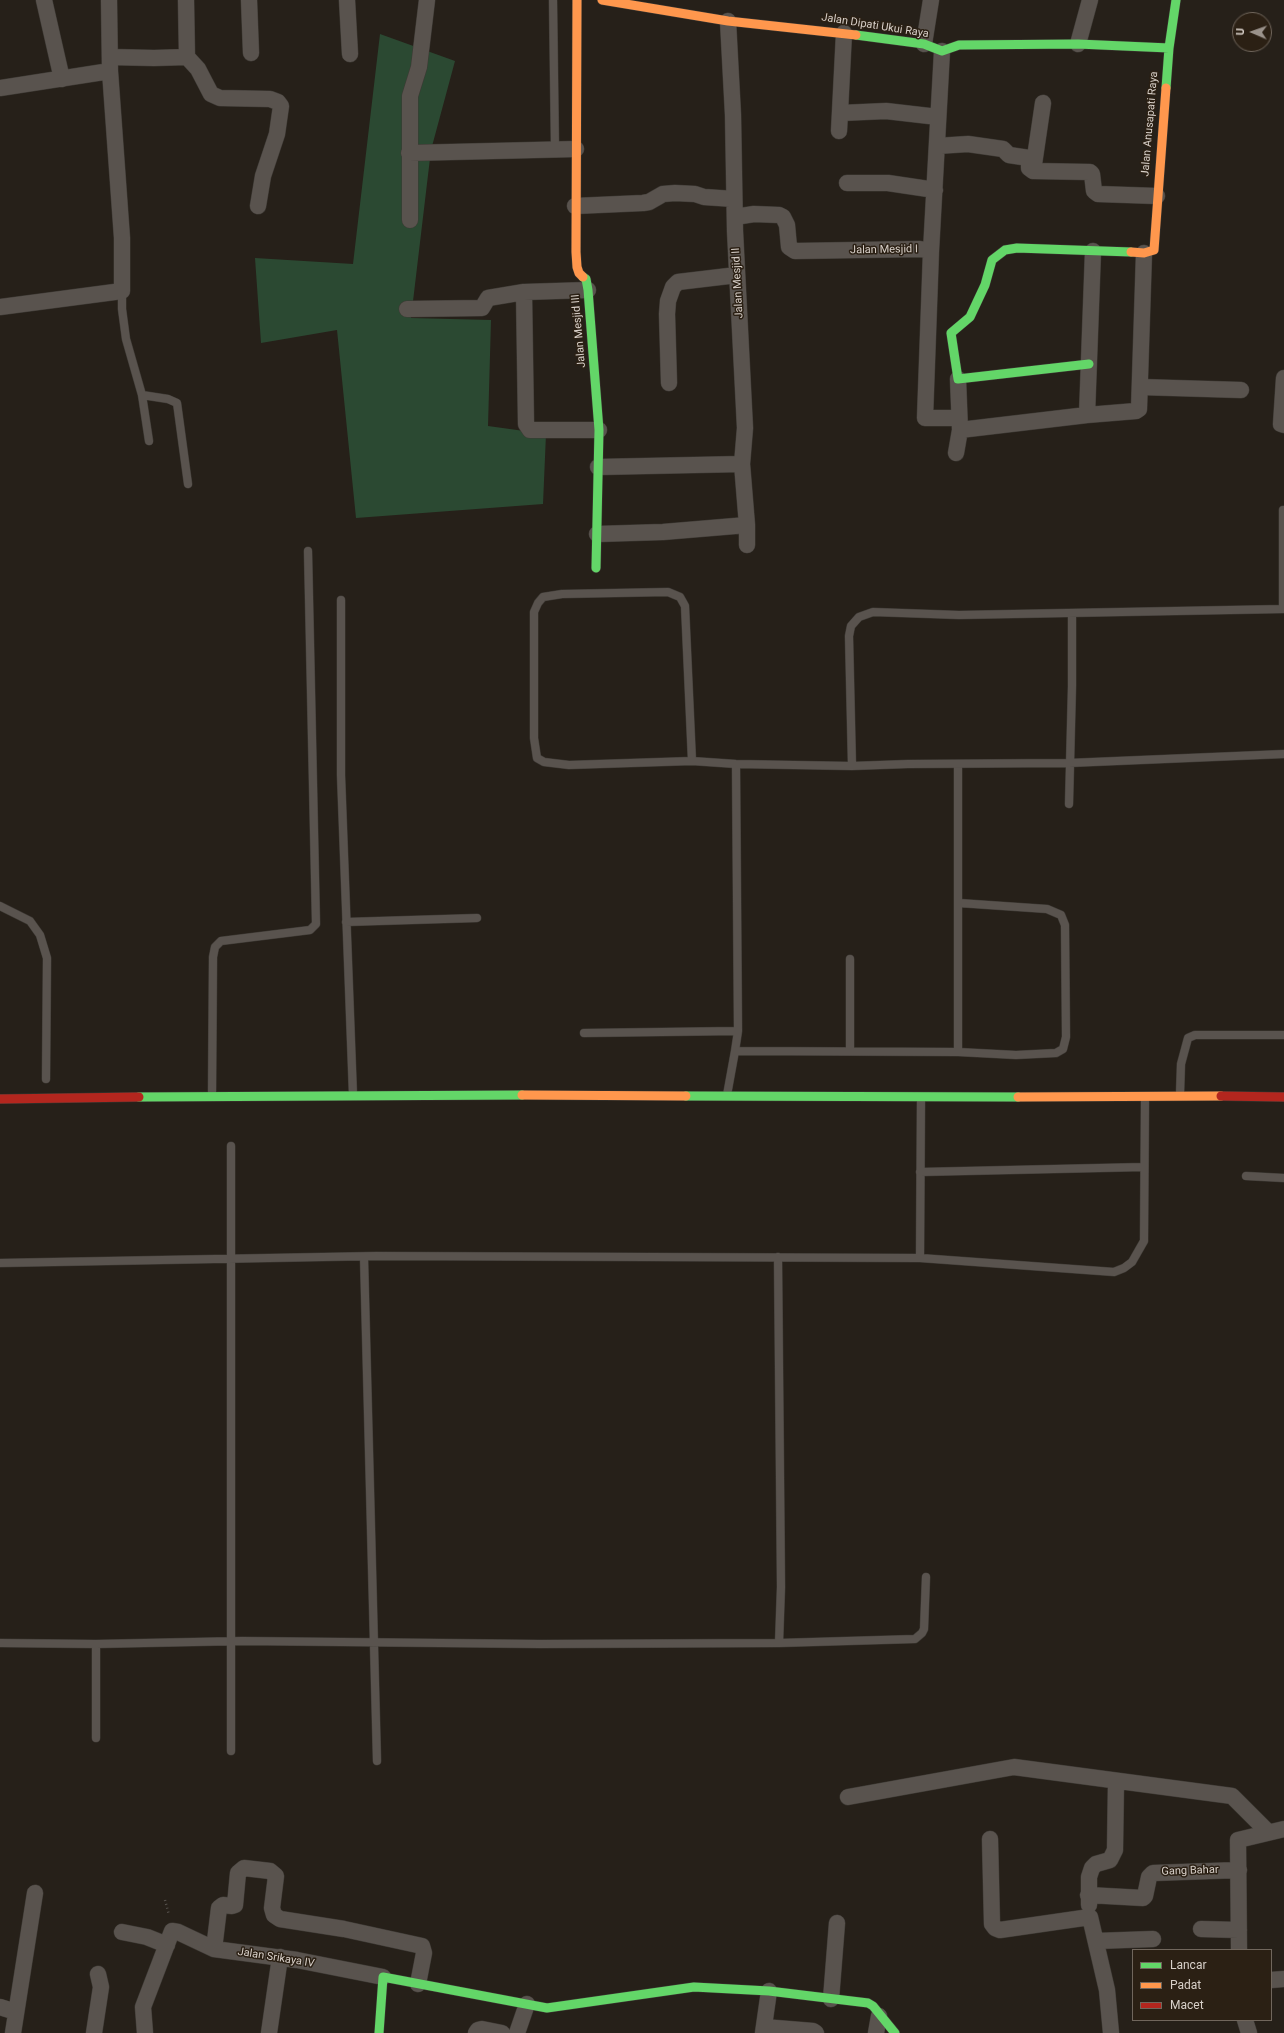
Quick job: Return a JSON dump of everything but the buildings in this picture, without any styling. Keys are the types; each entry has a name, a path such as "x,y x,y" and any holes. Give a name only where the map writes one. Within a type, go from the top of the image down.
{"street":[{"path":"44,0 62,78"},
{"path":"0,307 122,291 122,238 110,64 109,0"},
{"path":"186,0 187,57 198,69 211,94 220,98 270,99 278,102 281,106 277,134 263,176 258,206"},
{"path":"249,0 251,52"},
{"path":"347,0 350,54"},
{"path":"410,220 410,96 419,67 427,0"},
{"name":"Jalan Mesjid III","path":"577,0 575,206 577,267 579,272 586,279 588,290 598,430 596,568"},
{"name":"Jalan Dipati Ukui Raya","path":"602,0 728,21 844,33 924,44 942,51"},
{"path":"924,44 931,0"},
{"path":"1078,44 1090,0"},
{"name":"Jalan Anusapati Raya","path":"1149,252 1157,196 1169,48 1176,0"},
{"name":"Jalan Mesjid II","path":"728,21 733,115 737,275 745,428 742,464 747,525 747,545"},
{"path":"839,131 844,33"},
{"path":"942,51 959,45 1078,44 1169,48"},
{"name":"Jalan Mesjid I","path":"735,217 754,214 779,215 783,217 787,225 789,247 795,251 920,249 931,251 942,51"},
{"path":"0,88 62,78 110,64 154,58 187,57"},
{"path":"1034,171 1043,103"},
{"path":"841,113 886,111 938,117"},
{"path":"937,146 968,144 1003,149 1009,155 1029,158 1029,168 1034,171 1088,171 1092,174 1094,191 1098,194 1157,196"},
{"path":"409,153 576,149"},
{"path":"847,183 888,183 935,190"},
{"path":"575,206 643,203 649,202 662,194 675,193 734,199"},
{"path":"931,251 926,418 960,424 1136,411 1139,409 1149,252 1017,248 1005,250 994,257 985,285 970,317 955,328 951,333 958,379 960,424 956,453"},
{"path":"1087,415 1093,251"},
{"path":"669,383 667,314 669,297 673,287 678,282 737,275"},
{"path":"407,309 482,308 488,298 524,292 588,290"},
{"path":"524,292 528,428 530,430 598,430"},
{"path":"958,379 1089,364"},
{"path":"1283,425 1280,424 1284,378"},
{"path":"1140,387 1241,390"},
{"path":"598,467 742,464"},
{"path":"596,534 663,532 747,525"},
{"path":"0,1099 353,1095 921,1095 1145,1097 1180,1095 1284,1097"},
{"path":"848,1797 1014,1767 1232,1796 1268,1832"},
{"path":"1111,2033 1108,2001 1090,1917 1088,1895 1089,1877 1092,1868 1096,1864 1110,1860 1113,1856 1116,1781"},
{"path":"1239,1949 1239,1839 1284,1828"},
{"path":"990,1839 992,1924 995,1928 1000,1930 1090,1917"},
{"path":"214,1949 219,1908 223,1905 234,1906 237,1875 239,1870 244,1868 270,1871 276,1876 272,1908 274,1915 280,1919 344,1929 422,1946 424,1953 418,1984"},
{"name":"Gang Bahar","path":"1088,1895 1143,1898 1146,1896 1149,1876 1153,1873 1239,1870"},
{"path":"13,2033 35,1893"},
{"path":"831,1999 837,1923"},
{"path":"1202,1929 1239,1930"},
{"name":"Jalan Srikaya IV","path":"122,1932 147,1937 170,1938 178,1932 214,1949 280,1957 383,1977"},
{"path":"145,2033 143,2007 170,1938"},
{"path":"1096,1941 1153,1938"},
{"path":"269,2033 276,1995 280,1957"},
{"path":"94,2033 101,1987 98,1974"},
{"path":"379,2033 383,1977 547,2008 563,2008 670,1989 694,1987 769,1991 868,2003 895,2033"},
{"path":"1272,1980 1284,1979"},
{"path":"769,1991 764,2030 812,2032"},
{"path":"517,2033 527,2004"},
{"path":"0,2007 16,2012"},
{"path":"876,2033 879,2016"},
{"path":"1245,2021 1249,2033"},
{"path":"476,2033 478,2030 482,2029 502,2033"}],"lane":[{"path":"553,0 555,149"},
{"path":"122,291 122,308 126,339 142,395 149,441"},
{"path":"142,395 168,399 176,403 188,484"},
{"path":"852,766 849,636 851,626 859,617 873,612 959,615 1283,609 1282,510"},
{"path":"212,1097 213,957 215,947 221,941 310,930 316,924 308,551"},
{"path":"692,761 685,606 680,597 668,592 562,594 543,597 538,603 534,612 534,738 537,758 544,762 569,765 692,761 736,764 852,766 1069,763 1284,754"},
{"path":"341,600 341,775 353,1095"},
{"path":"1068,804 1072,686 1072,613"},
{"path":"727,1095 738,1031 736,764"},
{"path":"958,764 958,1052"},
{"path":"735,1051 958,1052 1016,1055 1056,1053 1063,1049 1066,1037 1065,926 1061,915 1047,908 959,903"},
{"path":"0,906 30,921 40,935 47,958 46,1079"},
{"path":"346,922 477,918"},
{"path":"850,959 850,1051"},
{"path":"584,1033 738,1031"},
{"path":"1180,1095 1181,1064 1188,1038 1195,1035 1284,1035"},
{"path":"920,1258 921,1095"},
{"path":"0,1263 364,1256 920,1258 1114,1272 1124,1268 1138,1254 1144,1241 1145,1097"},
{"path":"231,1146 231,1751"},
{"path":"920,1172 1144,1168"},
{"path":"1246,1176 1284,1178"},
{"path":"364,1256 377,1761"},
{"path":"778,1258 781,1587 779,1643"},
{"path":"0,1643 96,1644 230,1642 624,1644 779,1643 915,1638 922,1633 924,1629 926,1577"},
{"path":"96,1644 96,1738"}],"green space":[{"path":"380,34 455,61 431,150 411,318 491,320 488,426 546,434 543,504 356,518 337,330 261,343 255,258 353,264"}],"traffic: fast":[{"path":"1166,88 1169,48 1176,0"},
{"path":"856,35 924,44 942,51 959,45 1078,44 1169,48"},
{"path":"1089,364 958,379 951,333 970,317 985,285 992,260 1005,250 1017,248 1131,252"},
{"path":"583,277 586,279 588,290 599,430 596,568"},
{"path":"139,1097 522,1095"},
{"path":"686,1096 1018,1097"},
{"path":"379,2033 383,1977 547,2008 694,1987 769,1991 868,2003 873,2006 895,2033"}],"traffic: slow":[{"path":"577,0 576,252 577,267 579,273 583,277"},
{"path":"602,0 728,21 856,35"},
{"path":"1131,252 1144,253 1154,250 1166,88"},
{"path":"522,1095 686,1096"},
{"path":"1018,1097 1221,1096"}],"traffic: jam":[{"path":"1221,1096 1284,1097"},
{"path":"0,1099 139,1097"}]}
